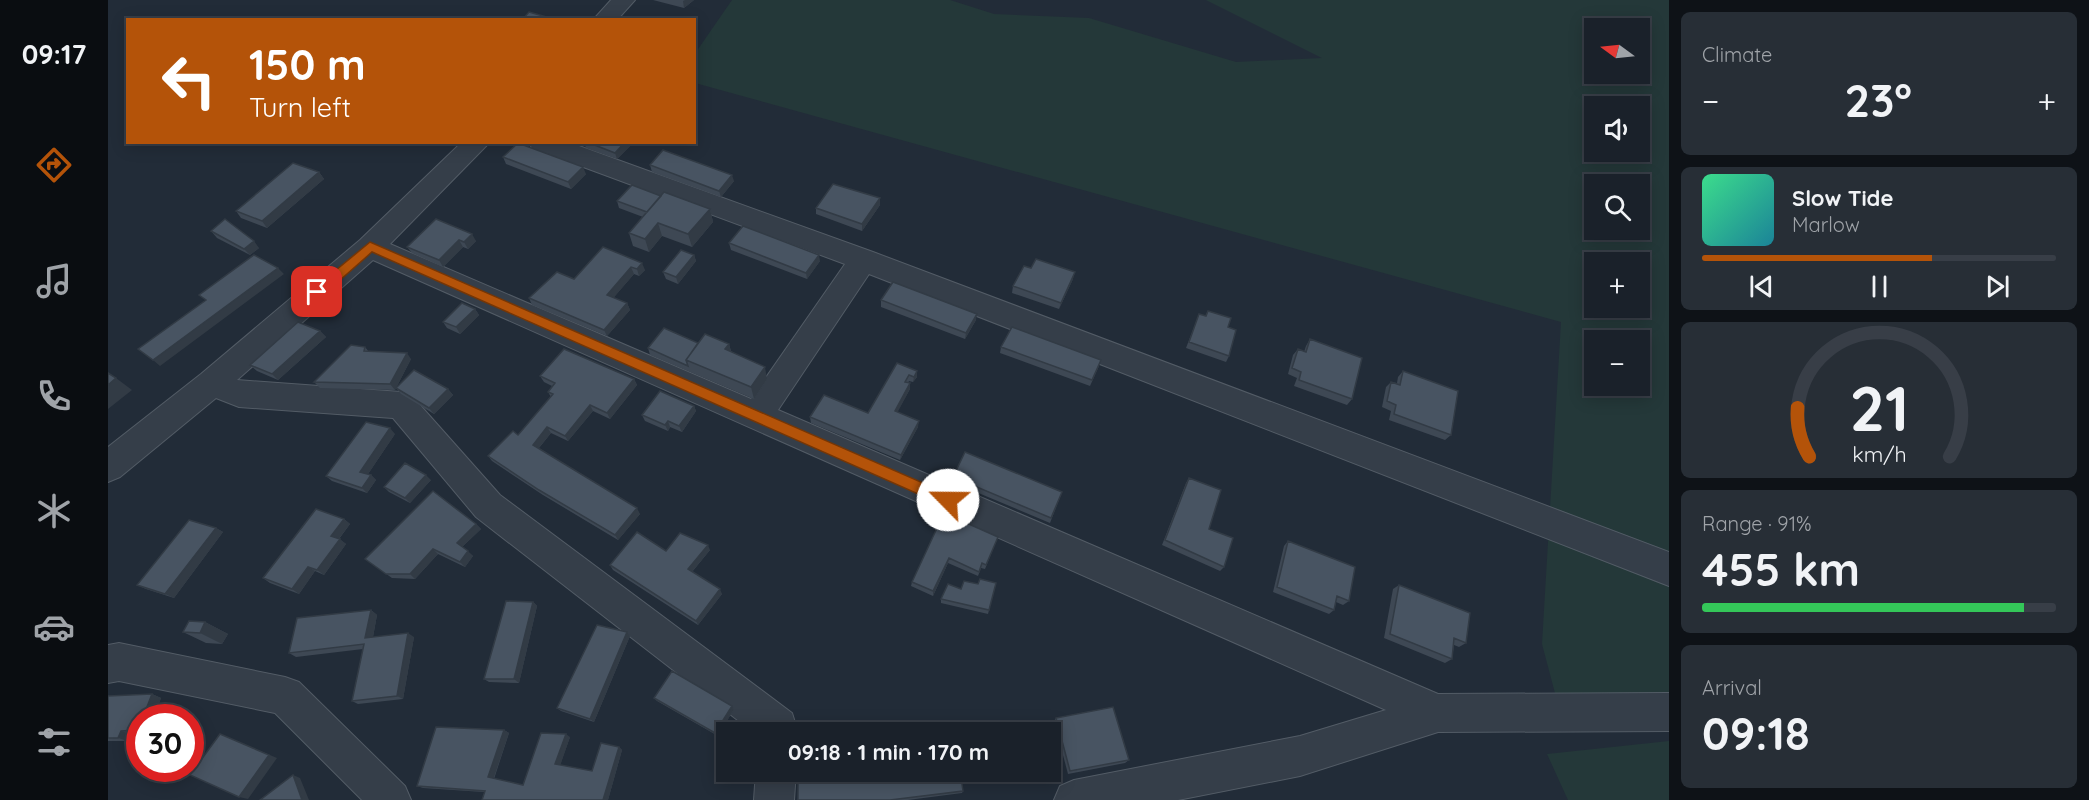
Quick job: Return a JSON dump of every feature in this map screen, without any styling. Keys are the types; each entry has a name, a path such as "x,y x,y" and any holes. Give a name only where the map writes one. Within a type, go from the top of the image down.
{"street":[{"path":"606,18 624,0"},
{"path":"108,467 212,383 370,247 476,144"},
{"path":"546,144 863,260 1669,568"},
{"path":"370,247 1438,713"},
{"path":"756,417 863,260"},
{"path":"212,383 239,394 401,405 488,506 771,722"},
{"path":"108,664 119,662 285,696 391,800"},
{"path":"1074,800 1300,756 1438,713 1669,712"},
{"path":"774,800 775,782"}],"green space":[{"path":"732,0 950,0 994,14 1089,18 1236,62 1322,58 1206,0 1669,0 1669,692 1560,712 1542,644 1561,322 696,83 696,52"},
{"path":"1669,741 1669,800 1568,800 1547,754"}],"building":[{"path":"529,12 550,18 524,18"},
{"path":"517,144 521,144 583,167 568,182 503,157"},
{"path":"592,144 623,144 615,153"},
{"path":"663,150 732,175 719,191 650,165"},
{"path":"293,163 319,172 262,221 236,211"},
{"path":"833,184 880,198 862,224 816,208"},
{"path":"632,185 661,196 647,212 617,201"},
{"path":"664,192 710,209 688,234 658,223 645,239 629,233"},
{"path":"225,219 254,241 244,249 211,231"},
{"path":"436,219 472,234 464,242 459,240 439,260 407,247"},
{"path":"743,226 819,255 806,273 729,243"},
{"path":"603,247 642,263 637,269 631,267 607,295 627,303 604,330 529,298 557,272 574,279"},
{"path":"681,250 694,255 676,277 663,272"},
{"path":"254,255 278,268 153,360 138,349 206,300 199,295"},
{"path":"1036,259 1075,272 1061,303 1013,286 1024,266 1031,268"},
{"path":"893,282 977,314 966,333 881,300"},
{"path":"462,303 475,309 456,327 443,322"},
{"path":"1208,311 1231,318 1228,327 1236,330 1229,356 1189,342 1199,314 1206,316"},
{"path":"298,322 320,331 272,374 250,365"},
{"path":"1012,327 1101,360 1092,380 1001,347"},
{"path":"664,328 698,343 686,360 688,366 648,348"},
{"path":"705,334 729,344 725,349 765,367 751,387 686,360"},
{"path":"1310,339 1362,358 1352,399 1299,380 1301,372 1292,368 1298,349 1306,352"},
{"path":"351,345 365,347 364,351 407,353 390,384 314,382"},
{"path":"564,349 634,379 607,413 590,405 565,436 547,427 533,445 637,508 615,535 539,490 488,456 513,431 518,435 553,394 548,392 555,383 540,376"},
{"path":"897,363 917,371 914,377 909,375 905,382 910,383 895,411 919,421 901,455 810,417 824,395 868,413"},
{"path":"414,370 448,389 429,408 396,388"},
{"path":"1403,371 1458,391 1451,435 1394,414 1396,405 1387,401 1391,382 1400,385"},
{"path":"108,373 116,378 108,385"},
{"path":"660,391 694,406 679,426 668,421 665,425 642,415"},
{"path":"366,422 390,428 360,472 371,475 362,488 326,476"},
{"path":"965,452 1062,492 1051,518 953,477"},
{"path":"405,463 426,475 405,498 384,487"},
{"path":"1189,478 1221,490 1209,529 1233,538 1224,567 1165,540"},
{"path":"433,491 476,524 457,543 468,551 460,562 433,549 410,574 386,574 365,559"},
{"path":"316,509 344,519 331,536 340,539 317,570 308,567 292,589 263,578"},
{"path":"944,513 998,537 986,565 982,563 979,572 949,558 933,591 912,582"},
{"path":"189,520 216,528 165,594 137,585"},
{"path":"637,532 666,551 680,533 708,545 688,569 720,589 696,621 610,565"},
{"path":"1288,541 1355,567 1349,601 1337,596 1334,610 1277,587"},
{"path":"980,579 996,583 989,610 941,599 948,584 961,589 964,581 978,584"},
{"path":"1399,585 1470,613 1466,643 1454,638 1452,659 1390,634"},
{"path":"506,601 533,602 514,679 484,679"},
{"path":"371,610 365,638 408,633 397,696 352,701 364,644 289,653 297,618"},
{"path":"189,621 205,622 200,633 183,632"},
{"path":"597,625 627,632 590,719 557,708"},
{"path":"672,671 732,706 722,722 716,722 715,733 654,698"},
{"path":"152,694 148,704 126,704 126,731 121,731 118,738 108,738 108,696"},
{"path":"1113,707 1129,760 1070,771 1061,737 1061,722 1057,722 1056,718"},
{"path":"436,727 504,730 488,777 523,785 541,733 566,734 555,764 592,771 601,743 619,747 603,800 482,800 485,791 417,786"},
{"path":"220,734 269,755 239,797 204,781 204,756"},
{"path":"293,775 302,800 260,800"},
{"path":"798,782 962,782 963,791 890,800 798,800"}],"route":[{"path":"317,292 370,247 948,500"}]}
